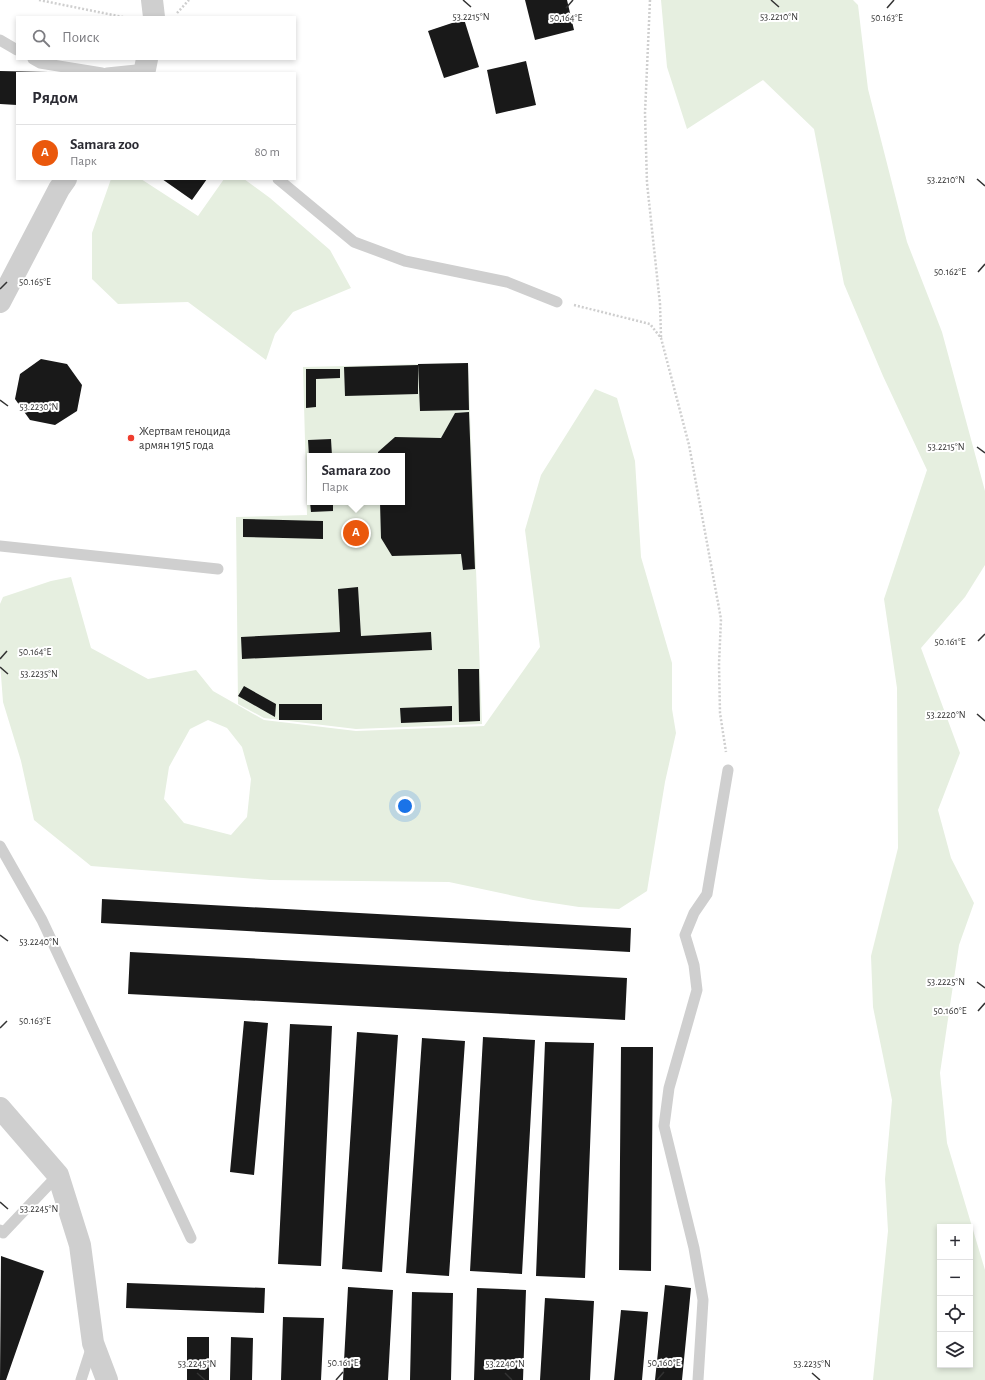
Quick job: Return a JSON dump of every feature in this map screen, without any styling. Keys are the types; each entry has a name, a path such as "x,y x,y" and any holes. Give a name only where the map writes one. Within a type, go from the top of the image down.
{"street":[{"path":"152,0 154,16"},
{"path":"0,302 59,189 65,180"},
{"path":"0,1108 58,1175 80,1245 93,1343 107,1380"}],"lane":[{"path":"0,40 16,49"},
{"path":"35,60 40,63 96,72"},
{"path":"115,72 146,68"},
{"path":"279,180 354,242 405,261 507,282 557,302"},
{"path":"0,546 218,569"},
{"path":"698,1380 703,1300 694,1248 664,1126 669,1088 697,990 694,965 685,935 694,913 707,894 728,770"},
{"path":"0,846 42,920 191,1238"},
{"path":"0,1230 3,1233 58,1175"},
{"path":"81,1380 93,1343"}],"path":[{"path":"39,0 118,16"},
{"path":"175,16 189,0"},
{"path":"650,0 645,113 647,183 660,304 661,338 689,445 721,618 719,664 720,714 728,770"},
{"path":"557,302 650,324 661,338"}],"green space":[{"path":"661,0 853,0 858,5 868,89 907,242 942,332 985,491 985,565 965,597 921,648 960,753 938,810 951,858 974,903 959,945 940,1073 947,1143 971,1224 937,1224 937,1368 973,1368 973,1230 985,1270 985,1380 873,1380 888,1231 885,1179 892,1100 873,1007 871,956 898,848 897,688 884,599 927,470 883,376 844,284 814,129 763,80 687,129 667,67"},
{"path":"111,180 143,180 198,216 223,180 245,180 270,198 330,250 351,288 293,312 275,334 266,360 188,302 118,304 92,279 92,233"},
{"path":"468,363 482,724 356,729 264,718 238,704 236,517 307,515 303,367"},
{"path":"595,389 617,398 635,461 641,557 672,663 672,709 676,733 665,782 647,891 619,909 579,907 533,900 449,882 270,880 91,866 34,820 21,761 3,702 0,662 0,604 3,597 51,581 71,577 91,648 148,679 196,670 213,691 264,720 356,731 484,726 540,647 525,530 541,475","holes":["208,720 227,728 242,747 251,779 247,817 231,835 184,823 164,799 169,767 190,729"]}],"building":[{"path":"525,0 567,0 574,30 535,40"},
{"path":"464,19 479,67 444,78 428,31"},
{"path":"526,61 536,105 496,114 487,70"},
{"path":"0,71 48,72 16,72 16,105 0,104"},
{"path":"163,180 206,180 192,200"},
{"path":"41,359 67,364 82,385 77,411 55,425 30,420 15,399 20,374"},
{"path":"468,363 469,410 420,411 418,364"},
{"path":"418,365 418,394 345,396 344,367"},
{"path":"306,369 340,369 340,378 316,379 316,407 306,408"},
{"path":"469,412 475,569 463,570 461,554 392,556 381,538 380,505 405,505 405,453 378,452 395,437 441,438 455,413"},
{"path":"331,439 332,453 309,453 308,440"},
{"path":"310,505 333,505 333,511 311,512"},
{"path":"243,519 323,521 323,539 243,537"},
{"path":"358,587 361,636 431,632 432,650 242,659 241,637 340,632 338,589"},
{"path":"458,669 479,669 480,721 459,722"},
{"path":"244,686 276,704 275,717 238,696"},
{"path":"279,704 322,704 322,720 279,720"},
{"path":"452,706 452,721 401,723 400,708"},
{"path":"102,899 631,928 630,952 101,923"},
{"path":"130,952 627,978 625,1020 128,994"},
{"path":"244,1021 268,1023 254,1175 230,1172"},
{"path":"290,1024 332,1026 321,1266 278,1264"},
{"path":"357,1032 398,1035 382,1272 342,1269"},
{"path":"483,1037 535,1040 522,1274 470,1271"},
{"path":"422,1038 465,1041 449,1276 406,1273"},
{"path":"545,1042 594,1043 585,1278 536,1276"},
{"path":"621,1047 653,1047 651,1271 619,1270"},
{"path":"1,1256 44,1271 6,1380 0,1380"},
{"path":"127,1283 265,1288 264,1313 126,1308"},
{"path":"665,1285 691,1288 682,1380 655,1380"},
{"path":"348,1287 393,1290 388,1380 343,1380"},
{"path":"477,1288 526,1290 523,1380 474,1380"},
{"path":"412,1292 453,1293 451,1380 410,1380"},
{"path":"545,1298 594,1301 590,1380 540,1380"},
{"path":"621,1310 648,1312 642,1380 614,1380"},
{"path":"283,1317 324,1318 321,1380 281,1380"},
{"path":"187,1337 209,1337 209,1380 187,1380"},
{"path":"231,1337 253,1338 252,1380 230,1380"}],"place":[{"name":"Жертвам геноцида армян 1915 года","path":"131,438"},
{"name":"Samara zoo","path":"356,533"}]}
